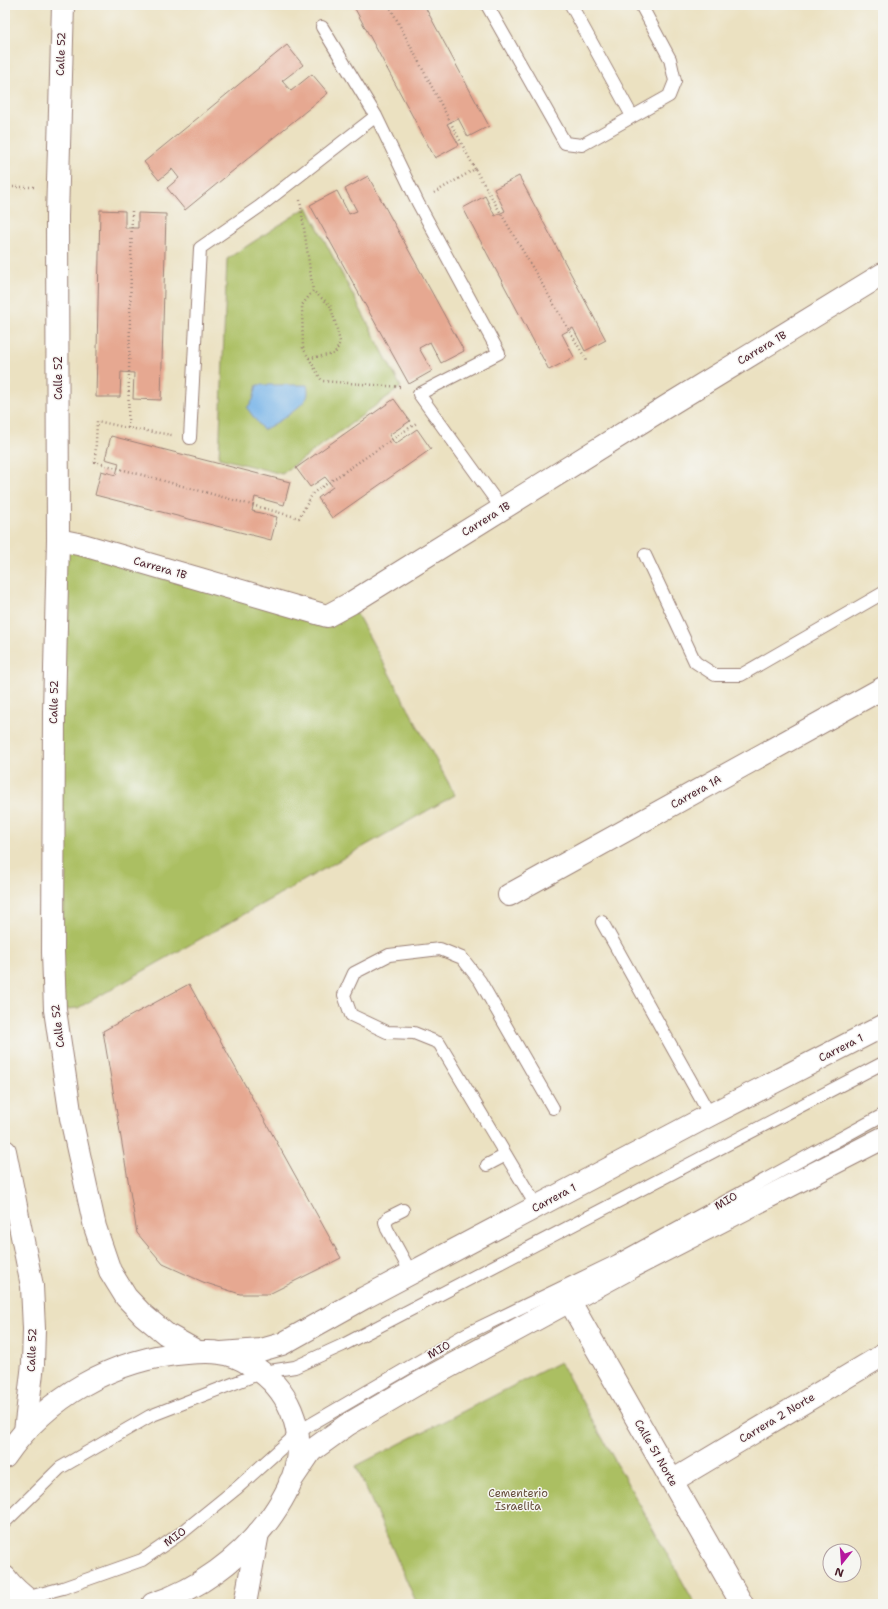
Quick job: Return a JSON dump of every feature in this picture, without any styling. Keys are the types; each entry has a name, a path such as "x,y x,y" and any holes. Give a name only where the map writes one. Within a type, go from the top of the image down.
{"main road":[{"name":"Calle 52","path":"63,5 57,216 58,540 54,712 53,952 55,1010 71,1118 95,1227 110,1271 126,1297 143,1315 166,1334 198,1352"},
{"name":"Carrera 1B","path":"58,540 83,545 327,616 351,603 883,274"},
{"name":"Carrera 1A","path":"509,895 883,688"},
{"name":"Carrera 1","path":"221,1353 261,1350 282,1344 411,1273 710,1115 883,1026"},
{"path":"154,1604 187,1590 213,1574 237,1555 258,1533 276,1509 290,1482 311,1451 337,1431 417,1384 632,1267 883,1138"},
{"name":"Calle 52","path":"5,1151 32,1286 34,1329 25,1431"},
{"name":"Calle 51 Norte","path":"570,1302 742,1604"},
{"path":"5,1457 25,1431 56,1402 92,1379 111,1370 154,1357 198,1352 221,1353 243,1360 263,1372 274,1382 290,1406 298,1433 297,1458 290,1482"},
{"name":"Carrera 2 Norte","path":"672,1481 883,1355"},
{"path":"245,1604 258,1533"},
{"path":"5,1576 24,1602"}],"lane":[{"path":"487,5 565,143 582,145 669,96 675,81 670,59 641,5"},
{"path":"571,5 632,116"},
{"path":"322,27 376,116 418,203 499,353 419,394 502,509"},
{"path":"190,438 200,248 259,207 376,116"},
{"path":"645,555 695,662 715,675 741,675 883,593"},
{"path":"602,922 710,1115"},
{"path":"537,1207 439,1043 414,1033 387,1032 351,1015 344,995 354,973 389,955 440,949 462,958 480,981 553,1108"},
{"path":"5,1522 60,1468 150,1416 263,1372 295,1367 343,1345 883,1063"},
{"name":"MIO","path":"24,1602 142,1560 184,1531 237,1488 298,1433 308,1426 466,1334 617,1261 883,1115"},
{"path":"487,1165 506,1155"},
{"path":"403,1210 389,1217 385,1222 411,1273"}],"path":[{"path":"388,5 475,169 587,361"},
{"path":"418,203 475,169"},
{"path":"297,178 313,291 330,305 340,342 335,354 309,358"},
{"path":"128,428 132,211"},
{"path":"313,291 302,305 302,348 322,381 402,387 419,394"},
{"path":"190,438 128,428 97,421 95,462 299,518 313,493 433,412"}],"green space":[{"path":"307,207 401,387 282,474 219,458 227,259"},
{"path":"58,540 327,616 351,603 455,795 78,1008 55,1010"},
{"name":"Cementerio Israelita","path":"560,1362 695,1604 417,1604 356,1466"}],"water":[{"path":"257,385 307,385 308,395 291,413 263,430 247,408 253,400"}],"building":[{"path":"353,5 424,5 489,126 468,137 458,118 447,124 459,145 435,158"},
{"path":"287,45 303,65 282,81 291,91 312,74 328,93 185,210 167,188 179,178 172,169 159,180 144,162"},
{"path":"368,176 464,351 441,363 430,342 419,348 432,371 409,384 310,205 337,191 349,214 357,211 345,189"},
{"path":"519,176 606,340 585,351 573,328 562,334 574,357 549,370 463,208 485,196 495,216 505,211 494,189"},
{"path":"100,210 125,211 125,228 138,228 138,213 166,214 161,400 133,399 134,373 121,372 120,397 96,397"},
{"path":"394,399 410,421 389,435 395,444 417,429 431,449 332,518 318,498 333,487 325,477 310,487 296,468"},
{"path":"111,436 290,482 284,505 255,497 252,511 277,517 271,540 95,495 101,471 116,475 119,463 105,459"},
{"path":"189,984 341,1258 269,1294 240,1294 203,1282 163,1264 137,1233 103,1031"}]}
